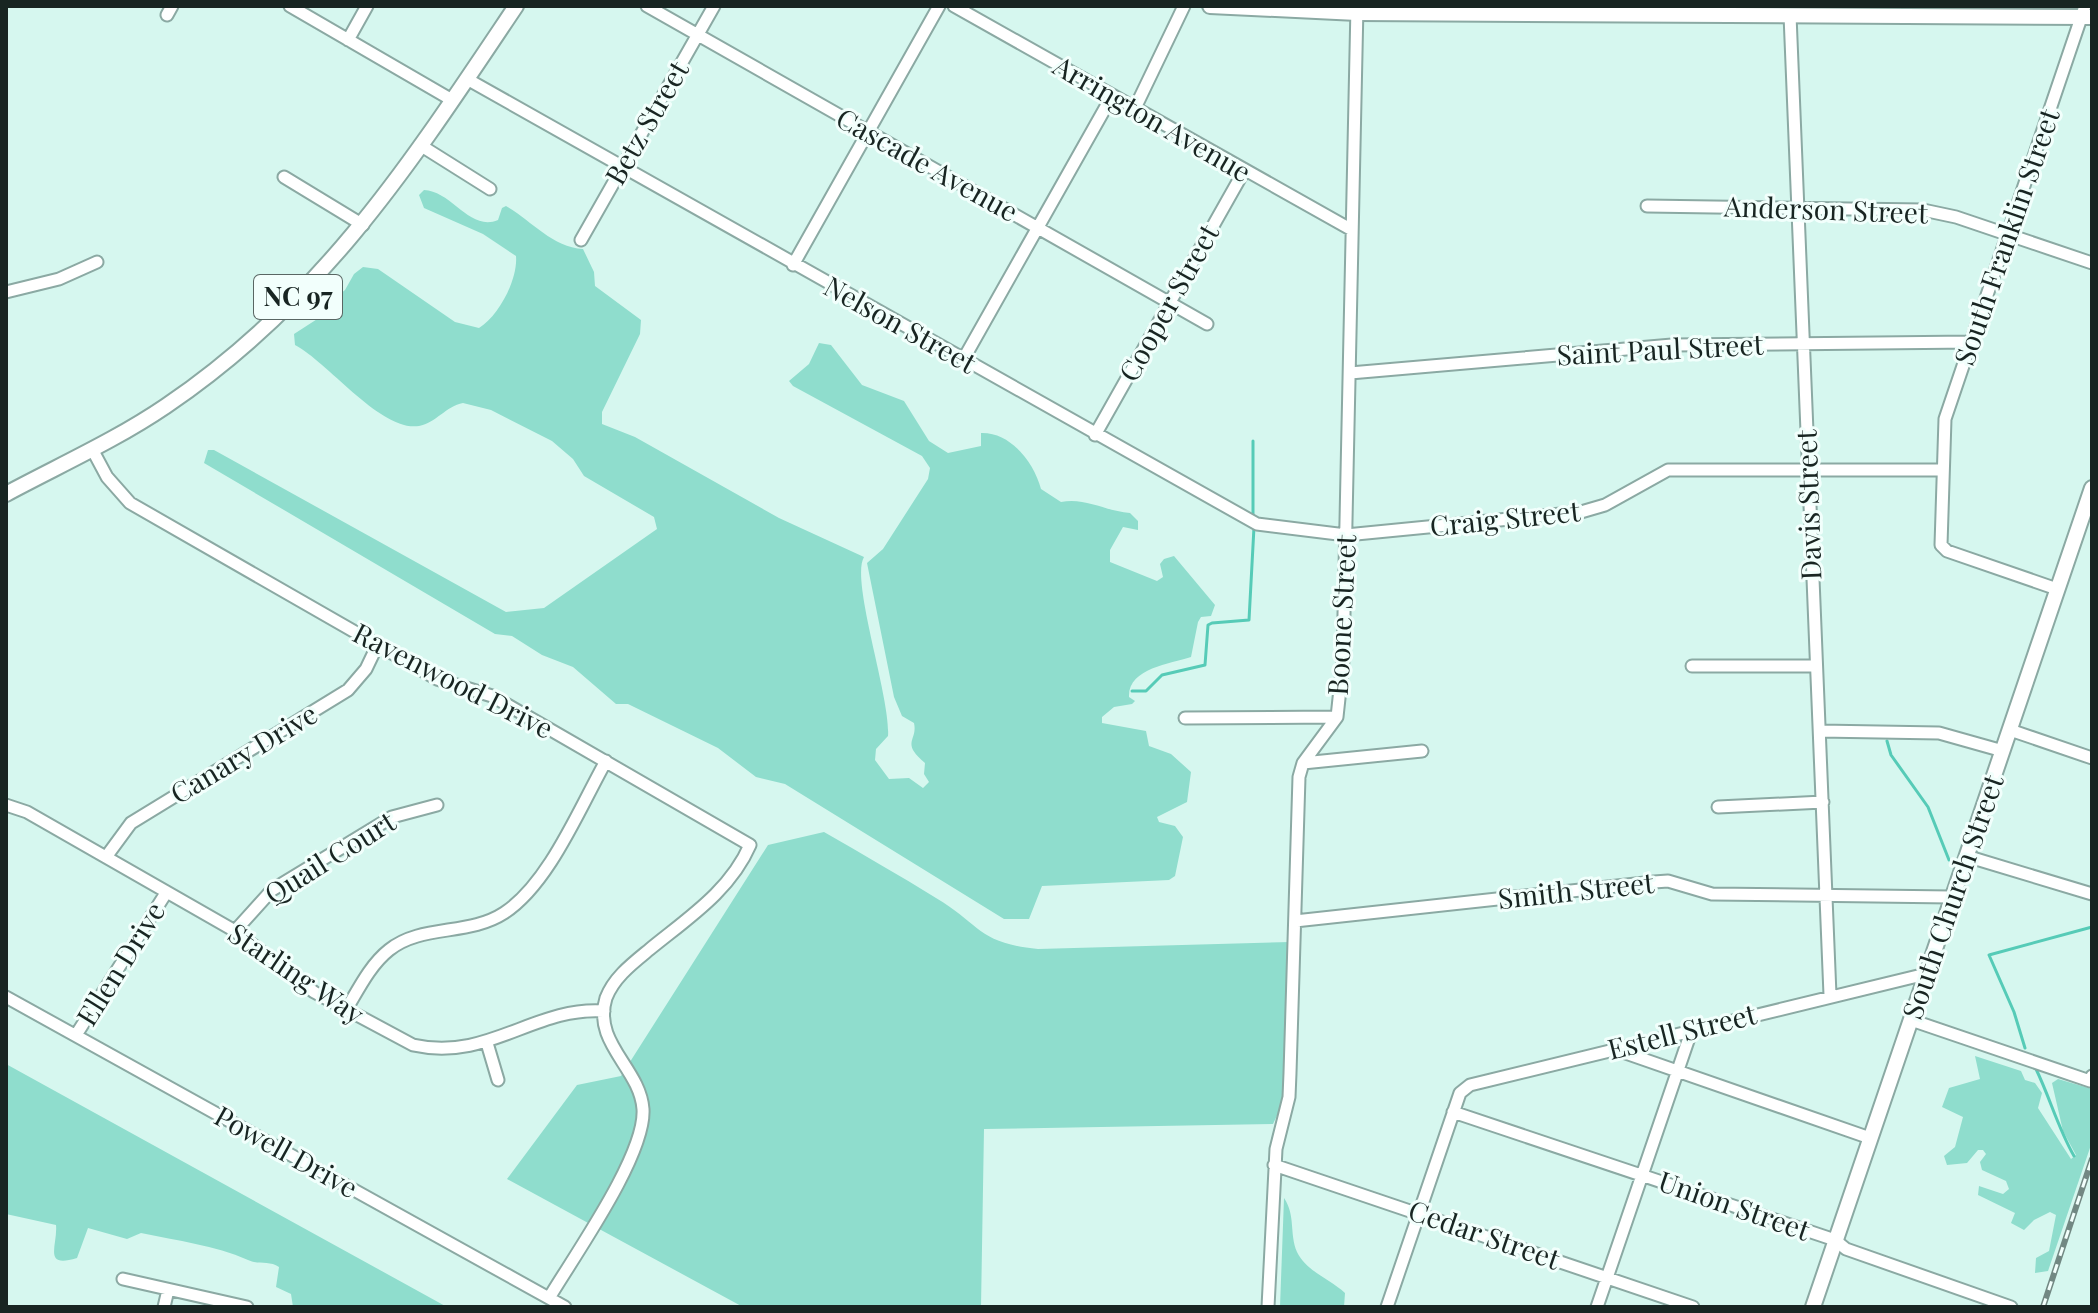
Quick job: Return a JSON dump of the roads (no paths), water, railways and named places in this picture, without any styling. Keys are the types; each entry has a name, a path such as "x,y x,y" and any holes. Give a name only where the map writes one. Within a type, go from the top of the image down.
{"main road":[{"name":"NC 97","path":"6,494 165,407 254,339 330,264 363,225 516,6"},
{"path":"1210,6 1357,10 1718,11 1790,15 1910,11 2086,13"},
{"name":"South Church Street","path":"1813,1307 2092,488"}],"street":[{"path":"290,6 452,100"},
{"path":"348,40 367,6"},
{"name":"Cascade Avenue","path":"647,6 1207,324"},
{"name":"Betz Street","path":"581,240 714,6"},
{"path":"793,265 939,6"},
{"name":"Arrington Avenue","path":"954,6 1352,230"},
{"path":"1135,108 1184,6"},
{"name":"Boone Street","path":"1268,1307 1274,1165 1289,1097 1299,777 1303,763 1337,717 1343,661 1357,10"},
{"name":"South Franklin Street","path":"2057,589 1947,551 1941,545 1941,470 1945,419 2086,13"},
{"name":"Davis Street","path":"1790,15 1830,995"},
{"name":"Nelson Street","path":"467,79 1246,520 1269,527 1346,535"},
{"path":"963,360 1112,96"},
{"path":"420,145 490,189"},
{"name":"Cooper Street","path":"1095,435 1244,171"},
{"path":"284,177 363,225"},
{"name":"Anderson Street","path":"1647,206 1923,210 1956,217 2092,263"},
{"path":"6,292 59,279 97,262"},
{"name":"Saint Paul Street","path":"1350,373 1672,345 1972,342"},
{"name":"Ravenwood Drive","path":"92,449 107,477 130,503 377,646 437,679 492,696 750,845 722,889 626,969 607,997 604,1011"},
{"name":"Craig Street","path":"1346,535 1594,510 1668,470 1941,470"},
{"name":"Canary Drive","path":"106,857 131,823 348,690 366,669 377,646"},
{"path":"1692,666 1816,666"},
{"path":"1185,718 1337,717"},
{"path":"2010,730 2092,758"},
{"path":"1820,731 1939,733 2003,751"},
{"path":"1303,763 1422,751"},
{"path":"346,1010 376,963 389,950 417,936 491,921 520,900 550,860 606,761"},
{"path":"1718,807 1823,802"},
{"name":"Starling Way","path":"6,805 27,812 235,931 287,974 391,1035 422,1047 451,1048 487,1043 565,1012 604,1011"},
{"name":"Quail Court","path":"235,931 272,890 392,817 437,805"},
{"path":"1966,856 2092,894"},
{"name":"Smith Street","path":"1295,921 1668,881 1712,894 1951,897"},
{"name":"Ellen Drive","path":"76,1035 166,893"},
{"name":"Estell Street","path":"1453,1112 1460,1093 1470,1085 1926,974"},
{"name":"Powell Drive","path":"6,997 565,1307"},
{"path":"549,1298 630,1160 643,1129 641,1094 635,1077 612,1047 606,1033 604,1011"},
{"path":"1911,1020 2091,1078"},
{"path":"1597,1307 1692,1029"},
{"path":"487,1043 498,1080"},
{"path":"1614,1049 1870,1138"},
{"path":"1387,1307 1453,1112"},
{"name":"Union Street","path":"1453,1112 1835,1240 1846,1249 2011,1307"},
{"name":"Cedar Street","path":"1274,1165 1693,1307"},
{"path":"123,1279 247,1307"},
{"path":"164,1307 168,1290"}],"waterway":[{"path":"1253,441 1253,516"},
{"path":"1132,691 1146,691 1162,675 1205,665 1208,625 1249,620 1254,527"},
{"path":"1887,741 1891,755 1928,807 1949,860"},
{"path":"2025,1048 2014,1012 1989,955 2092,927"},
{"path":"2036,1069 2074,1156"}],"railway":[{"path":"2043,1307 2092,1159"}]}
